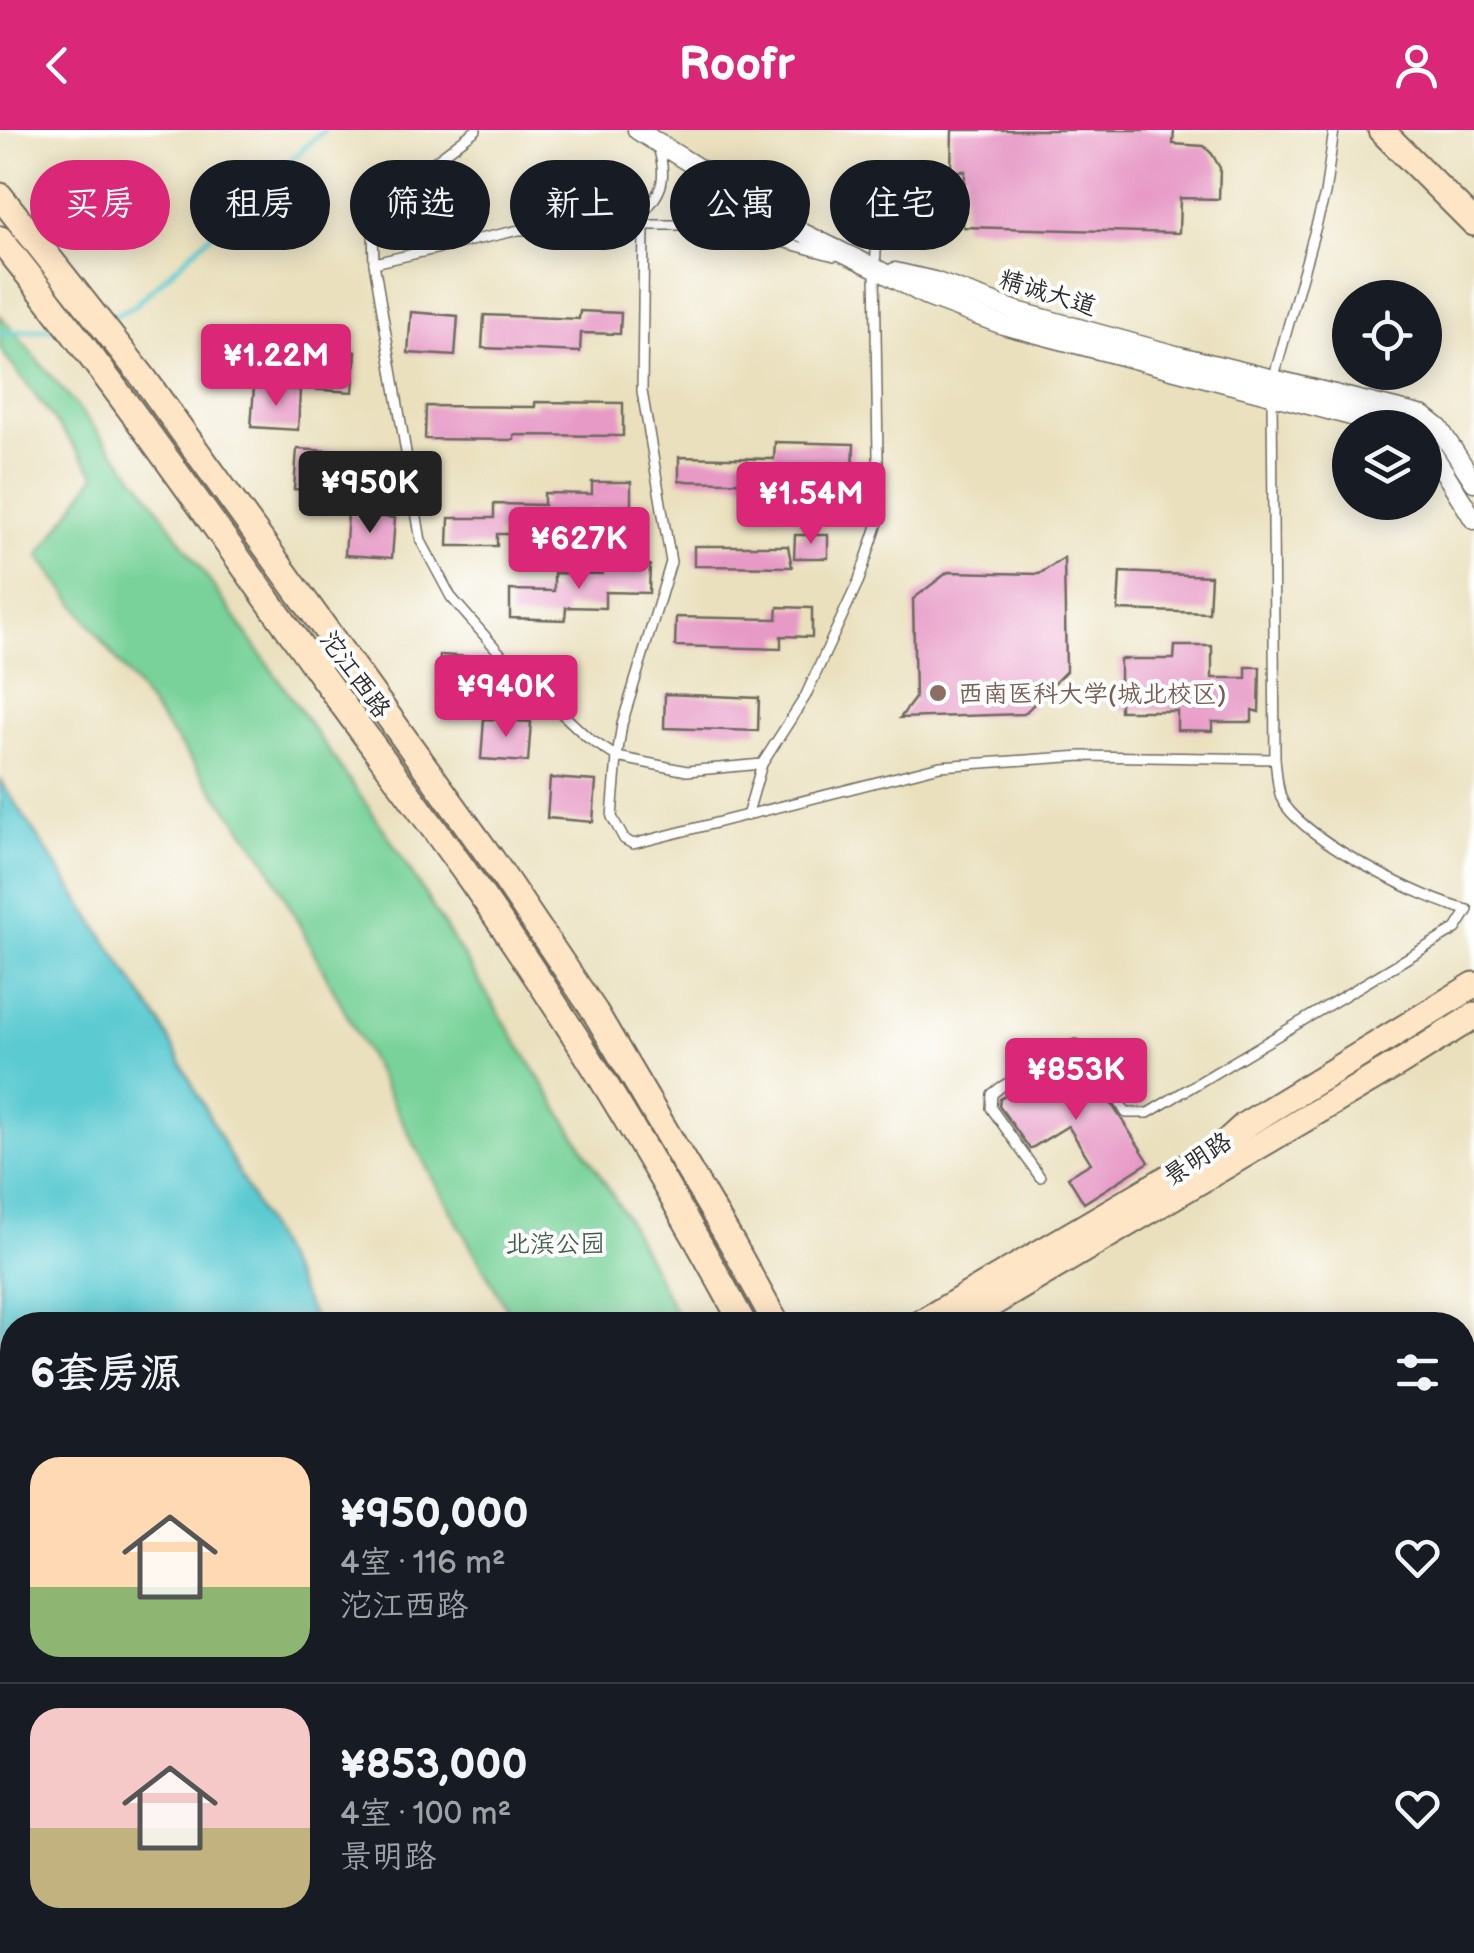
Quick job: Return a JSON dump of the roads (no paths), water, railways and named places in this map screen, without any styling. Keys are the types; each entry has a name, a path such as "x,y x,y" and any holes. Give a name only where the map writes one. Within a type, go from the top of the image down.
{"main road":[{"path":"1381,130 1474,224"},
{"path":"1402,130 1474,202"},
{"name":"沱江西路","path":"0,196 142,377 538,926 595,1012 770,1312"},
{"name":"沱江西路","path":"1,240 120,394 470,878 630,1125 737,1312"},
{"name":"景明路","path":"939,1312 1222,1146 1245,1125 1474,985"},
{"name":"景明路","path":"978,1312 1474,1016"}],"street":[{"name":"精诚大道","path":"637,130 801,232 930,298 1003,325 1273,387 1424,416 1439,428 1474,482"},
{"name":"精诚大道","path":"1273,387 1343,410"},
{"path":"1442,468 1474,520"}],"lane":[{"path":"476,130 386,198 374,233 374,263 420,541 450,598 511,666 588,738 617,756 687,771 762,764"},
{"path":"1040,1177 992,1108 992,1094 1001,1087 1076,1044 1089,1053 1126,1113 1148,1113 1456,929 1468,910 1384,876 1312,832 1282,802 1274,759 1273,387 1325,194 1334,130"},
{"path":"650,206 662,187 664,169 657,144"},
{"path":"650,225 738,230 875,268"},
{"path":"374,263 510,232"},
{"path":"639,250 642,391 671,562 622,724 612,817 624,839 633,844 940,766 1082,756 1274,759"},
{"path":"747,816 762,764 806,698 859,580 880,520 876,250"}],"water":[{"path":"0,780 161,1024 311,1312 0,1312"}],"waterway":[{"path":"109,318 134,306 324,130"},
{"path":"0,333 60,328"}],"place":[{"name":"西南医科大学(城北校区)","path":"938,693"}],"park label":[{"name":"北滨公园","path":"555,1243"}]}
